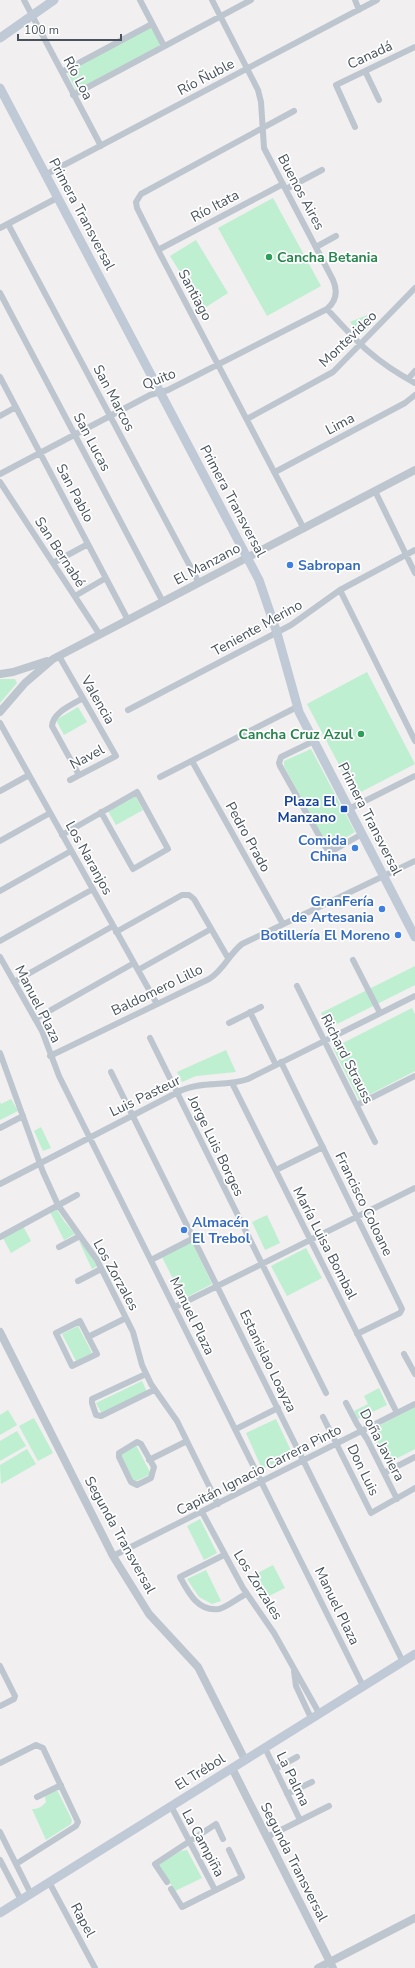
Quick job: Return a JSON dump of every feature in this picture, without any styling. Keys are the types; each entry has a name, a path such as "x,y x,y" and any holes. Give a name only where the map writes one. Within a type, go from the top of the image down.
{"main road":[{"path":"0,38 54,0"},
{"name":"Primera Transversal","path":"0,88 259,580 277,633 297,707 415,937"},
{"name":"El Trébol","path":"0,1913 415,1654"}],"street":[{"name":"Río Loa","path":"24,0 100,146"},
{"path":"140,0 164,46"},
{"name":"Buenos Aires","path":"212,0 248,68 261,98 264,148 335,286 334,300 327,309"},
{"path":"74,94 251,0"},
{"path":"355,0 359,10"},
{"name":"Río Ñuble","path":"46,175 377,0"},
{"path":"62,72 152,24"},
{"name":"Canadá","path":"355,127 336,84 415,47"},
{"path":"365,71 379,100"},
{"path":"262,130 294,111"},
{"name":"Santiago","path":"262,130 139,195 136,202 137,208 158,250 304,529"},
{"name":"Río Itata","path":"158,250 284,186 322,170"},
{"path":"0,228 57,198"},
{"name":"San Marcos","path":"8,224 199,583"},
{"path":"316,247 336,236"},
{"name":"Montevideo","path":"247,418 329,375 415,288"},
{"name":"San Lucas","path":"0,293 163,602"},
{"path":"327,309 360,345 381,363 415,383"},
{"name":"Quito","path":"0,474 150,395 168,390 327,309"},
{"path":"408,379 415,371"},
{"name":"San Pablo","path":"0,377 128,620"},
{"name":"Lima","path":"275,472 405,403 415,395"},
{"path":"0,416 16,407"},
{"name":"El Manzano","path":"0,674 17,671 56,658 415,470"},
{"name":"San Bernabé","path":"0,482 100,635"},
{"path":"375,491 415,572"},
{"path":"53,562 88,544"},
{"name":"Teniente Merino","path":"128,710 277,633 300,620 340,590 415,550"},
{"path":"75,596 106,578"},
{"path":"340,590 415,741"},
{"name":"El Manzano","path":"0,712 24,684 56,658"},
{"name":"Valencia","path":"56,658 83,698 116,756"},
{"path":"17,671 24,684"},
{"path":"79,775 52,726 52,720 56,715 83,698"},
{"path":"160,777 297,707"},
{"name":"Los Naranjos","path":"0,723 157,1004"},
{"path":"314,741 281,757 279,763 280,766 326,848 334,850 362,834"},
{"name":"Navel","path":"70,780 116,756"},
{"name":"Pedro Prado","path":"192,761 283,924"},
{"path":"0,791 29,775"},
{"path":"349,809 415,776"},
{"path":"62,835 101,812 137,792 168,849 133,869 101,812"},
{"path":"0,841 50,813"},
{"path":"0,891 71,851"},
{"name":"Baldomero Lillo","path":"50,1056 213,976 223,967 228,958 242,944 415,861"},
{"path":"0,941 93,889"},
{"path":"116,932 187,894 194,899 228,958"},
{"path":"14,982 113,926"},
{"path":"138,970 212,929"},
{"name":"Manuel Plaza","path":"0,957 45,1038 50,1056 363,1686"},
{"path":"353,960 380,1013"},
{"path":"35,1019 134,963"},
{"name":"Richard Strauss","path":"297,986 375,1142"},
{"name":"Luis Pasteur","path":"0,1184 90,1136 176,1093 192,1086 232,1083 244,1080 415,996"},
{"path":"229,1023 261,1007"},
{"name":"Francisco Coloane","path":"250,1012 323,1147 402,1309 400,1313 357,1334"},
{"name":"Jorge Luis Borges","path":"150,1038 326,1394"},
{"name":"Los Zorzales","path":"0,1053 40,1162 58,1205 101,1269 136,1339 146,1374 154,1390 174,1416 218,1504"},
{"name":"Estanislao Loayza","path":"112,1072 403,1662"},
{"path":"356,1105 414,1078"},
{"name":"María Luisa Bombal","path":"232,1083 397,1413"},
{"path":"0,1128 23,1116"},
{"path":"276,1170 323,1147"},
{"path":"175,1307 415,1189"},
{"path":"0,1238 77,1195"},
{"path":"59,1247 80,1236"},
{"path":"151,1260 194,1238"},
{"path":"78,1281 101,1269"},
{"path":"88,1337 126,1318"},
{"path":"80,1321 88,1337 96,1354 72,1366 56,1333 80,1321"},
{"name":"Segunda Transversal","path":"0,1332 113,1556 145,1608 198,1667 245,1760"},
{"path":"404,1354 415,1374"},
{"path":"146,1374 94,1397 92,1403 99,1416 154,1390"},
{"name":"Doña Javiera","path":"346,1403 397,1498"},
{"name":"Capitán Ignacio Carrera Pinto","path":"113,1556 415,1404"},
{"path":"236,1429 278,1408"},
{"name":"Don Luis","path":"323,1417 371,1513 397,1498"},
{"path":"150,1460 187,1441"},
{"path":"140,1442 150,1460 154,1468 151,1478 137,1485 134,1484 118,1457 122,1450 140,1442"},
{"path":"384,1473 415,1457"},
{"path":"397,1498 415,1488"},
{"name":"Los Zorzales","path":"202,1512 246,1594 274,1633 320,1713"},
{"path":"224,1555 180,1577 189,1594 198,1603 210,1609 219,1609 246,1594"},
{"path":"0,1706 14,1699 15,1696 1,1669"},
{"name":"Los Zorzales","path":"294,1670 296,1686 311,1718"},
{"path":"0,1763 36,1745 42,1748 78,1822 76,1826 7,1874"},
{"name":"La Palma","path":"265,1748 300,1820"},
{"path":"275,1769 297,1758"},
{"name":"Segunda Transversal","path":"232,1768 332,1965"},
{"path":"287,1794 312,1782"},
{"path":"37,1797 60,1785"},
{"name":"La Campiña","path":"171,1806 215,1890"},
{"path":"267,1837 329,1806"},
{"path":"167,1882 155,1864 216,1824 223,1839"},
{"path":"0,1832 31,1894"},
{"path":"171,1889 182,1907 242,1876 229,1850"},
{"path":"0,1860 21,1900"},
{"name":"Rapel","path":"49,1882 95,1968"},
{"path":"318,1968 332,1965 415,1918"}],"green space":[{"path":"148,28 152,28 161,43 159,46 76,90 67,72"},
{"name":"Cancha Betania","path":"273,198 321,286 267,316 218,228"},
{"path":"196,240 228,293 203,309 170,256"},
{"path":"370,314 373,323 364,333 359,332 350,322"},
{"name":"Cancha Cruz Azul","path":"367,672 415,764 355,795 307,704"},
{"path":"0,679 15,679 17,683 0,703"},
{"path":"78,707 87,722 64,735 56,720"},
{"path":"311,749 355,832 331,846 326,844 284,766 284,761"},
{"path":"135,795 143,810 116,825 108,811"},
{"path":"415,966 415,985 329,1028 321,1013"},
{"path":"412,1008 415,1014 415,1071 359,1100 333,1048"},
{"path":"226,1050 236,1072 196,1076 182,1082 177,1072"},
{"path":"11,1099 18,1111 0,1120 0,1102 1,1104"},
{"path":"41,1127 51,1148 43,1151 34,1131"},
{"path":"56,1208 64,1221 75,1234 64,1240 50,1212"},
{"path":"267,1215 280,1243 265,1250 252,1222"},
{"path":"23,1226 31,1241 11,1253 3,1238"},
{"path":"79,1241 86,1248 97,1266 92,1269"},
{"path":"192,1242 212,1284 183,1299 162,1257"},
{"path":"306,1248 322,1278 287,1296 271,1266"},
{"path":"78,1326 92,1353 76,1361 62,1334"},
{"path":"142,1381 147,1392 102,1414 96,1403"},
{"path":"379,1388 387,1405 358,1419 354,1411 368,1404 364,1396"},
{"path":"415,1407 415,1449 386,1464 369,1431"},
{"path":"8,1410 17,1425 0,1435 0,1415"},
{"path":"34,1418 53,1453 38,1461 19,1426"},
{"path":"276,1419 293,1455 262,1469 246,1433"},
{"path":"17,1431 26,1446 0,1461 0,1441"},
{"path":"136,1445 151,1474 134,1482 120,1453"},
{"path":"27,1449 36,1464 1,1484 0,1465"},
{"path":"200,1519 217,1553 204,1560 187,1526"},
{"path":"273,1565 285,1588 261,1600 250,1577"},
{"path":"206,1570 221,1601 212,1604 199,1597 187,1579"},
{"path":"57,1790 72,1820 71,1824 46,1840 32,1809 36,1809 41,1806 46,1802 45,1796"},
{"path":"187,1850 202,1878 175,1891 158,1864 181,1851"}],"place":[{"name":"Cancha Betania","path":"269,257"},
{"name":"Sabropan","path":"290,565"},
{"name":"Cancha Cruz Azul","path":"361,734"},
{"name":"Plaza El Manzano","path":"344,809"},
{"name":"Comida China","path":"355,848"},
{"name":"GranFería de Artesania","path":"382,909"},
{"name":"Botillería El Moreno","path":"398,935"},
{"name":"Almacén El Trebol","path":"184,1230"}]}
